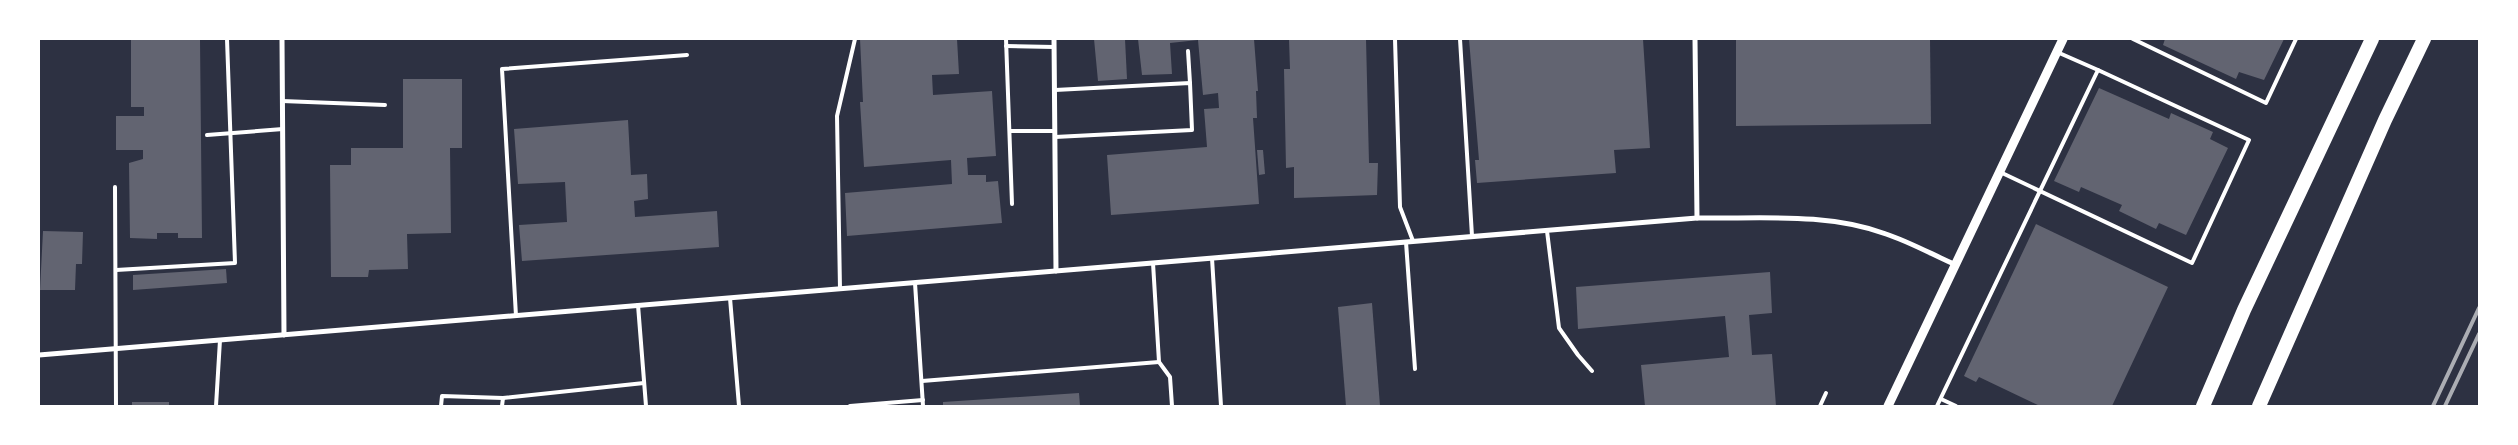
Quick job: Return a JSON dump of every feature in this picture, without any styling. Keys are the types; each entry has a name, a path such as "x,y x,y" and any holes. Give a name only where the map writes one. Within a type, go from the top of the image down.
{"highway":[{"path":"2203,406 2244,310 2372,39"},
{"path":"2259,406 2424,39"}],"street":[{"path":"282,39 284,335"},
{"path":"1054,39 1056,271"},
{"path":"1695,39 1697,218"},
{"path":"1888,406 2063,39"},
{"path":"39,355 1697,218 1806,219 1845,224 1886,234 1956,265"}],"lane":[{"path":"116,270 235,263 227,39"},
{"path":"840,289 837,116 855,39"},
{"path":"1006,39 1012,204"},
{"path":"1395,39 1400,207 1413,242"},
{"path":"1460,39 1472,236"},
{"path":"2133,39 2266,103 2296,39"},
{"path":"1006,46 1054,47"},
{"path":"1055,137 1192,130 1188,51"},
{"path":"2000,172 2192,263 2249,140 2057,52"},
{"path":"516,316 502,69 687,56"},
{"path":"1937,406 2098,70"},
{"path":"1054,90 1190,83"},
{"path":"282,101 385,105"},
{"path":"207,135 283,129"},
{"path":"1010,131 1055,131"},
{"path":"116,188 116,406"},
{"path":"1547,231 1559,328 1578,355 1592,370"},
{"path":"1406,242 1414,369"},
{"path":"1212,258 1221,406"},
{"path":"1153,263 1159,362 1170,377 1172,406"},
{"path":"915,282 923,406"},
{"path":"730,298 739,406"},
{"path":"638,305 646,406"},
{"path":"216,406 220,340"},
{"path":"922,381 1159,362"},
{"path":"441,406 442,396 502,398 644,383"},
{"path":"1820,406 1826,393"},
{"path":"502,398 502,406"},
{"path":"1940,399 1956,406"},
{"path":"850,406 923,400"}],"building":[{"path":"131,39 200,39 202,238 178,238 178,233 157,233 157,239 130,238 129,163 143,159 143,150 116,150 116,116 144,116 144,107 131,107"},
{"path":"860,39 957,39 959,74 932,75 933,95 992,91 996,156 967,158 968,175 986,175 986,182 998,181 1002,223 847,236 845,193 952,184 951,160 864,167 860,102 863,102"},
{"path":"1094,39 1125,39 1127,79 1098,81"},
{"path":"1138,39 1254,39 1258,91 1256,91 1257,118 1253,118 1259,204 1111,215 1107,155 1207,147 1204,109 1219,108 1218,93 1203,95 1198,40 1170,43 1172,74 1142,75"},
{"path":"1289,39 1366,39 1369,163 1378,163 1377,195 1294,198 1294,167 1286,168 1284,69 1290,69"},
{"path":"1469,39 1643,39 1650,148 1614,150 1616,173 1477,183 1475,160 1479,160"},
{"path":"1736,39 1930,39 1931,124 1736,126"},
{"path":"2165,39 2284,39 2264,80 2239,72 2236,79 2163,45"},
{"path":"403,79 462,79 462,148 450,148 451,233 407,234 408,269 369,270 368,277 331,277 330,165 351,165 351,148 403,148"},
{"path":"2099,88 2169,119 2171,113 2213,132 2210,139 2228,148 2186,235 2159,223 2156,229 2119,211 2122,205 2081,187 2079,192 2054,181"},
{"path":"628,120 631,175 647,174 648,199 634,201 635,217 717,211 719,247 522,261 519,225 567,222 565,182 518,184 514,129"},
{"path":"1257,150 1263,150 1265,174 1259,175"},
{"path":"2036,224 2168,287 2112,406 2040,406 1979,377 1976,382 1964,376"},
{"path":"43,231 83,232 82,264 76,264 75,290 40,290"},
{"path":"226,269 227,283 133,290 133,275"},
{"path":"1770,272 1772,313 1749,315 1752,355 1772,354 1776,406 1645,406 1641,365 1729,357 1725,316 1578,329 1576,287"},
{"path":"1372,303 1380,406 1346,406 1338,307"},
{"path":"1079,393 1080,406 943,406 943,402"},
{"path":"132,402 169,402 169,406 132,406"}],"railway":[{"path":"2433,406 2479,308"},
{"path":"2445,406 2479,334"}]}
